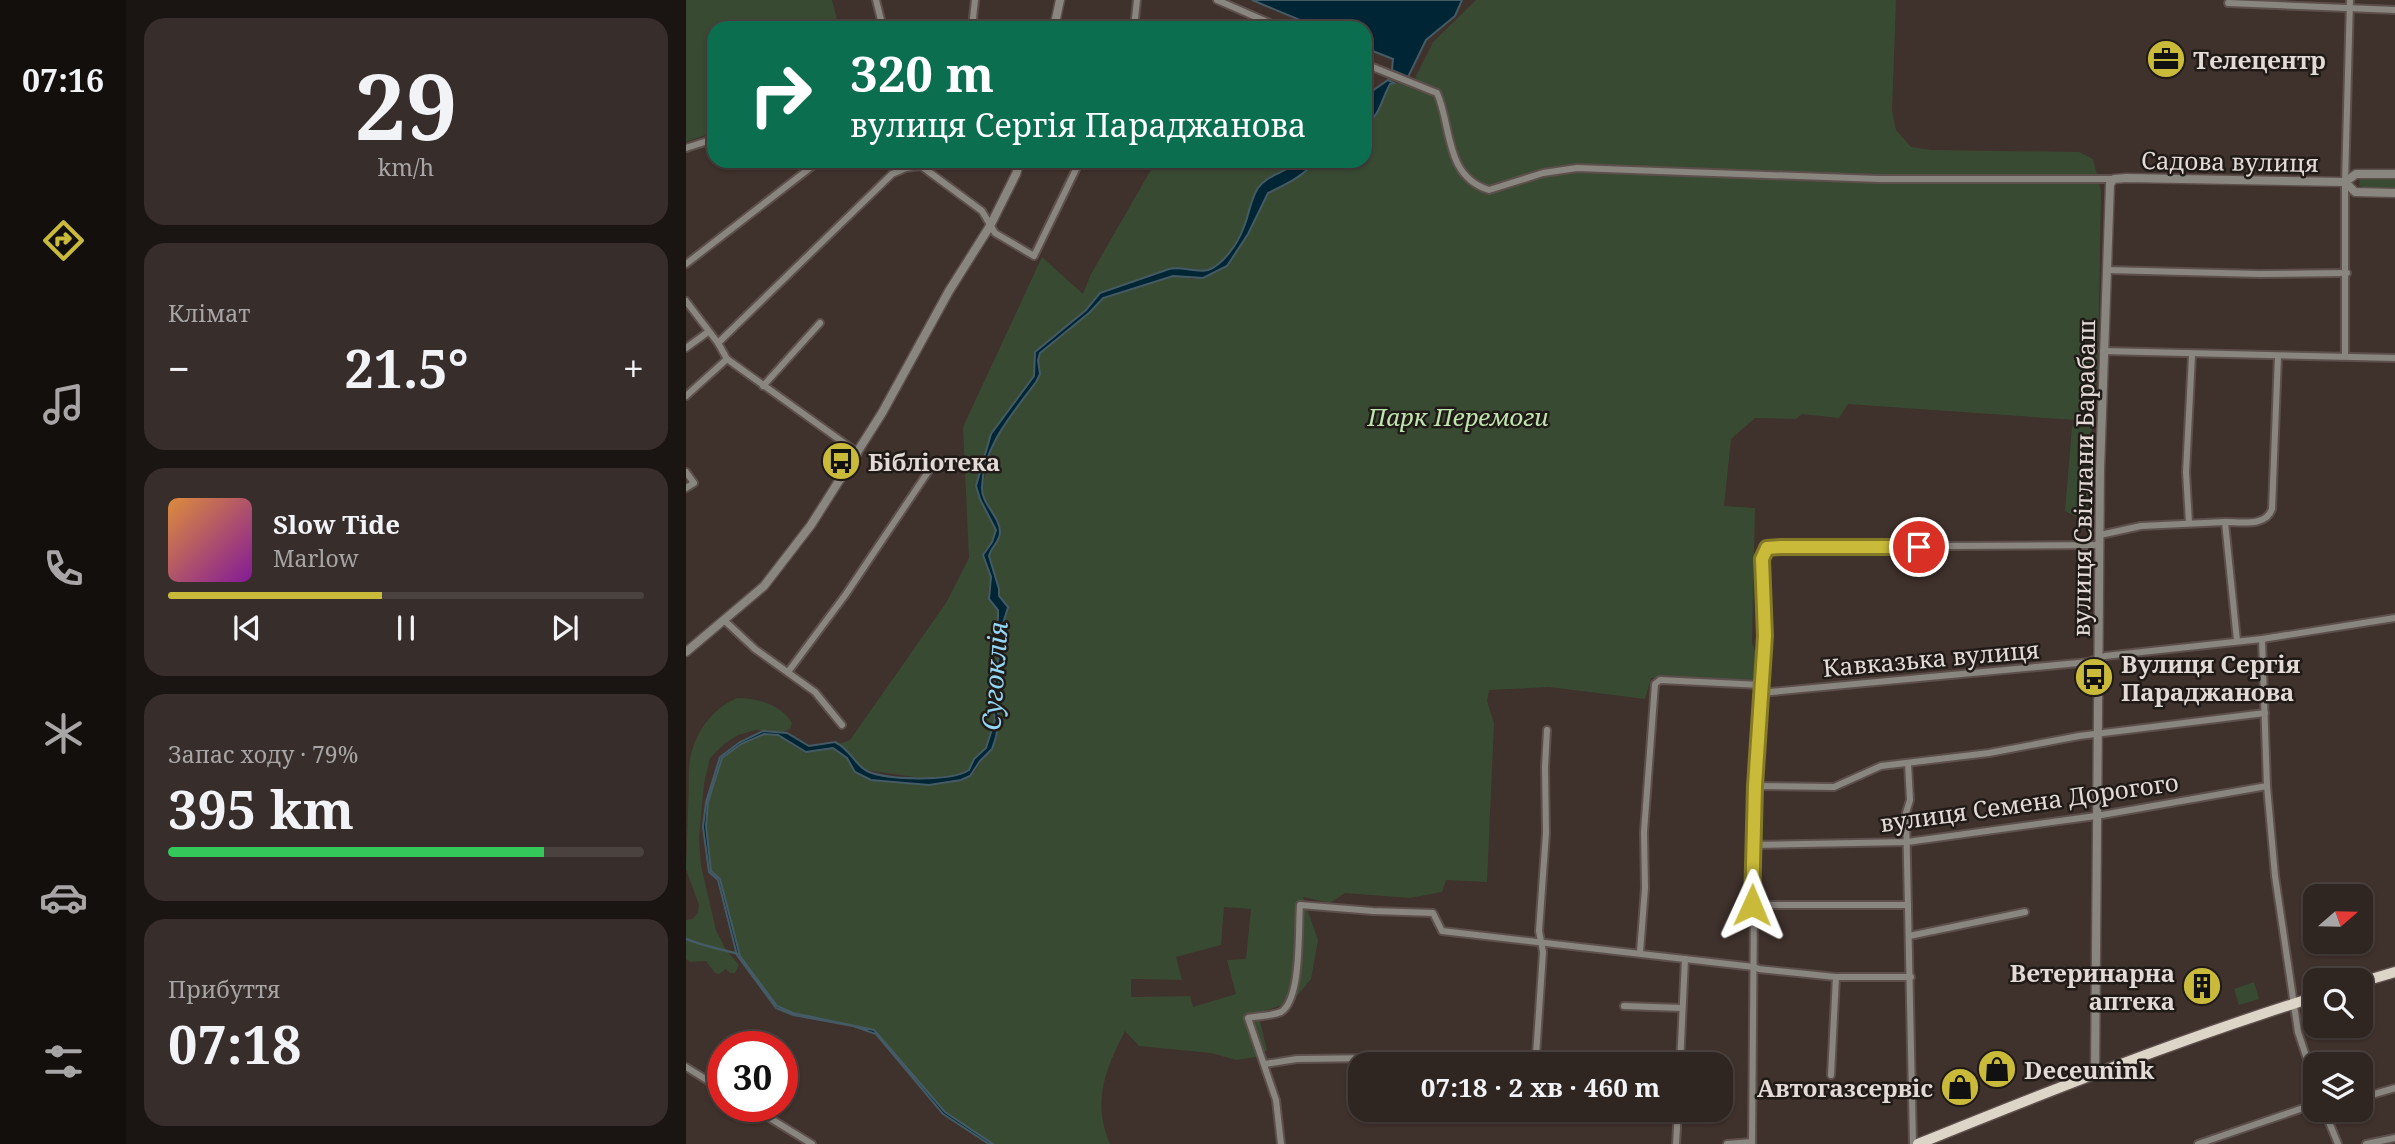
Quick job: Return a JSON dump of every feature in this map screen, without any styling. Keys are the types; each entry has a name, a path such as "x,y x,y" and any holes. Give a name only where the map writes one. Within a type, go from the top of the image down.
{"main road":[{"path":"2373,978 2395,972"},
{"path":"1916,1144 2095,1073 2303,1000"}],"street":[{"path":"876,0 881,21"},
{"path":"973,21 975,0"},
{"path":"1056,21 1060,0"},
{"path":"1135,21 1137,0"},
{"path":"1216,0 1265,21"},
{"path":"2345,356 2345,182 2350,0"},
{"path":"2228,3 2395,10"},
{"path":"1372,67 1437,93 1447,137 1459,167 1468,178 1489,190 1543,173 1577,168 1868,179 2114,179"},
{"path":"686,148 707,141"},
{"path":"686,264 810,168"},
{"path":"718,343 839,223 892,174 906,168"},
{"path":"927,168 982,211 995,233 1034,256 1077,168"},
{"path":"686,652 764,586 811,525 882,413 949,290 990,226 1018,168"},
{"name":"Садова вулиця","path":"2114,179 2345,182 2356,174 2395,174"},
{"name":"вулиця Світлани Барабаш","path":"2095,1073 2103,351 2108,190 2114,179"},
{"name":"Садова вулиця","path":"2345,182 2355,192 2395,193"},
{"path":"2107,270 2347,273"},
{"path":"686,301 727,359 858,453"},
{"path":"763,386 820,324"},
{"path":"686,348 708,332"},
{"path":"2103,351 2395,358"},
{"path":"2189,523 2186,472 2192,355"},
{"path":"2100,535 2141,526 2264,520 2270,516 2278,356"},
{"path":"686,396 727,359"},
{"path":"788,672 846,594 934,463"},
{"path":"686,472 694,483 686,488"},
{"path":"2225,522 2237,641"},
{"path":"1727,1144 1752,1143 1755,786 1765,636 1762,559 1767,548 2100,545"},
{"name":"Кавказька вулиця","path":"1640,953 1645,888 1644,832 1655,684 1660,680 1761,689 2089,662 2105,656 2262,639 2395,618"},
{"path":"725,621 755,649 815,692 842,725"},
{"path":"2262,639 2267,786 2275,876 2298,1032 2305,1052"},
{"path":"1755,786 1834,787 1881,766 1989,753 2078,736 2265,713"},
{"path":"1537,1052 1543,952 1539,931 1546,833 1547,730"},
{"path":"1908,764 1910,800 1906,813 1916,1144"},
{"name":"вулиця Семена Дорогого","path":"1754,845 1907,842 2096,816 2267,786"},
{"path":"1281,1144 1276,1100 1248,1018 1280,1012 1288,1005 1296,981 1300,905 1433,914 1442,931 1754,967 1759,970 1836,977 1911,977"},
{"path":"1752,905 1908,905"},
{"path":"1909,936 2025,912"},
{"path":"1680,1052 1685,959"},
{"path":"1831,1075 1836,977"},
{"path":"1624,1006 1682,1008"},
{"path":"1265,1064 1297,1059 1348,1059"},
{"path":"686,1068 707,1080"},
{"path":"2373,1094 2395,1088"},
{"path":"2199,1144 2303,1108"},
{"path":"776,1122 812,1144"},
{"path":"1676,1144 1677,1122"},
{"path":"2330,1122 2338,1144"},
{"path":"2366,1144 2395,1138"}],"green space":[{"path":"686,0 832,0 837,21 707,21 707,134 686,142"},
{"name":"Парк Перемоги","path":"1476,0 1896,0 1892,110 1896,130 1911,147 1931,150 2079,152 2093,159 2101,191 2098,370 2090,421 1848,404 1839,418 1802,414 1796,419 1755,418 1731,439 1724,506 1755,508 1752,642 1759,663 1755,680 1651,678 1645,699 1549,687 1489,690 1487,701 1494,723 1487,882 1446,880 1442,892 1410,898 1345,893 1330,903 1303,897 1318,940 1311,979 1292,1002 1258,1013 1267,1050 1256,1057 1236,1060 1211,1053 1139,1046 1125,1031 1103,1086 1102,1114 1110,1144 993,1144 945,1112 874,1030 793,1013 777,1006 740,956 720,879 711,871 706,827 708,802 722,758 741,744 764,734 778,735 799,749 833,748 847,758 855,772 929,785 974,773 996,737 996,698 1004,654 1003,624 1008,607 999,596 989,556 996,543 997,523 983,495 982,487 995,437 1036,382 1040,353 1103,298 1162,278 1182,276 1192,279 1216,273 1227,266 1248,234 1268,193 1294,180 1309,168 1372,168 1372,119 1390,84 1414,80 1433,42","holes":["1224,907 1251,909 1246,959 1227,960 1236,994 1193,1007 1190,996 1131,997 1131,979 1182,980 1176,957 1221,945"]},
{"path":"1152,168 1289,168 1263,184 1241,233 1218,265 1203,271 1169,269 1100,293 1086,310 1035,352 1034,376 991,434 976,486 996,530 992,542 984,551 984,561 991,577 988,591 998,610 999,655 992,699 995,720 986,748 974,759 969,770 950,778 928,779 866,770 839,744 850,740 946,603 969,558 963,427 1042,257 1083,294 1091,274"},
{"path":"2360,178 2395,178 2395,188 2363,188 2359,185"},
{"path":"2078,422 2092,423 2087,516 2075,516 2065,511 2072,427"},
{"path":"737,698 768,703 782,711 792,723 790,729 783,732 755,730 738,735 710,758 704,784 699,838 701,866 716,930 726,950 739,965 735,973 726,969 719,974 715,973 706,961 690,962 686,959 686,920 692,919 698,913 699,905 686,869 689,769 694,744 707,721"},
{"path":"2254,982 2259,999 2239,1005 2234,989"}],"water":[{"path":"1252,0 1462,0 1455,16 1426,40 1408,77 1392,70 1393,59 1372,51 1372,21 1302,21"},
{"path":"1388,80 1394,83 1390,84 1372,119 1372,91"},
{"path":"1290,168 1310,168 1268,193 1248,234 1227,266 1203,278 1173,276 1103,298 1040,353 1040,374 1036,382 993,444 984,472 982,493 999,526 999,539 989,556 999,596 1008,607 1003,624 1004,654 996,698 999,720 996,737 992,749 970,776 929,785 871,780 855,772 847,758 833,748 806,752 778,735 764,734 741,744 722,758 708,802 706,826 711,871 720,879 740,956 777,1006 793,1013 874,1030 945,1112 993,1144 989,1144 943,1114 876,1034 853,1026 793,1015 776,1008 737,955 718,880 709,872 703,827 706,802 720,757 740,742 763,731 787,733 809,746 835,742 863,768 876,774 903,778 934,778 969,770 974,759 986,748 995,720 992,699 999,655 998,610 989,599 991,577 983,555 996,530 976,486 991,434 1034,376 1035,352 1086,310 1100,293 1169,269 1203,271 1214,267 1234,247 1241,235 1253,198 1258,188"}],"waterway":[{"path":"686,939 738,954"}],"place":[{"name":"Телецентр","path":"2166,59"},
{"name":"Бібліотека","path":"841,461"},
{"name":"Вулиця Сергія Параджанова","path":"2094,677"},
{"name":"Ветеринарна аптека","path":"2202,986"},
{"name":"Deceunink","path":"1997,1069"},
{"name":"Автогазсервіс","path":"1960,1087"}],"route":[{"path":"1752,905 1755,786 1765,636 1762,559 1765,551 1767,548 1781,547 1919,547"}],"water label":[{"name":"Сугоклія","path":"994,676"}]}
